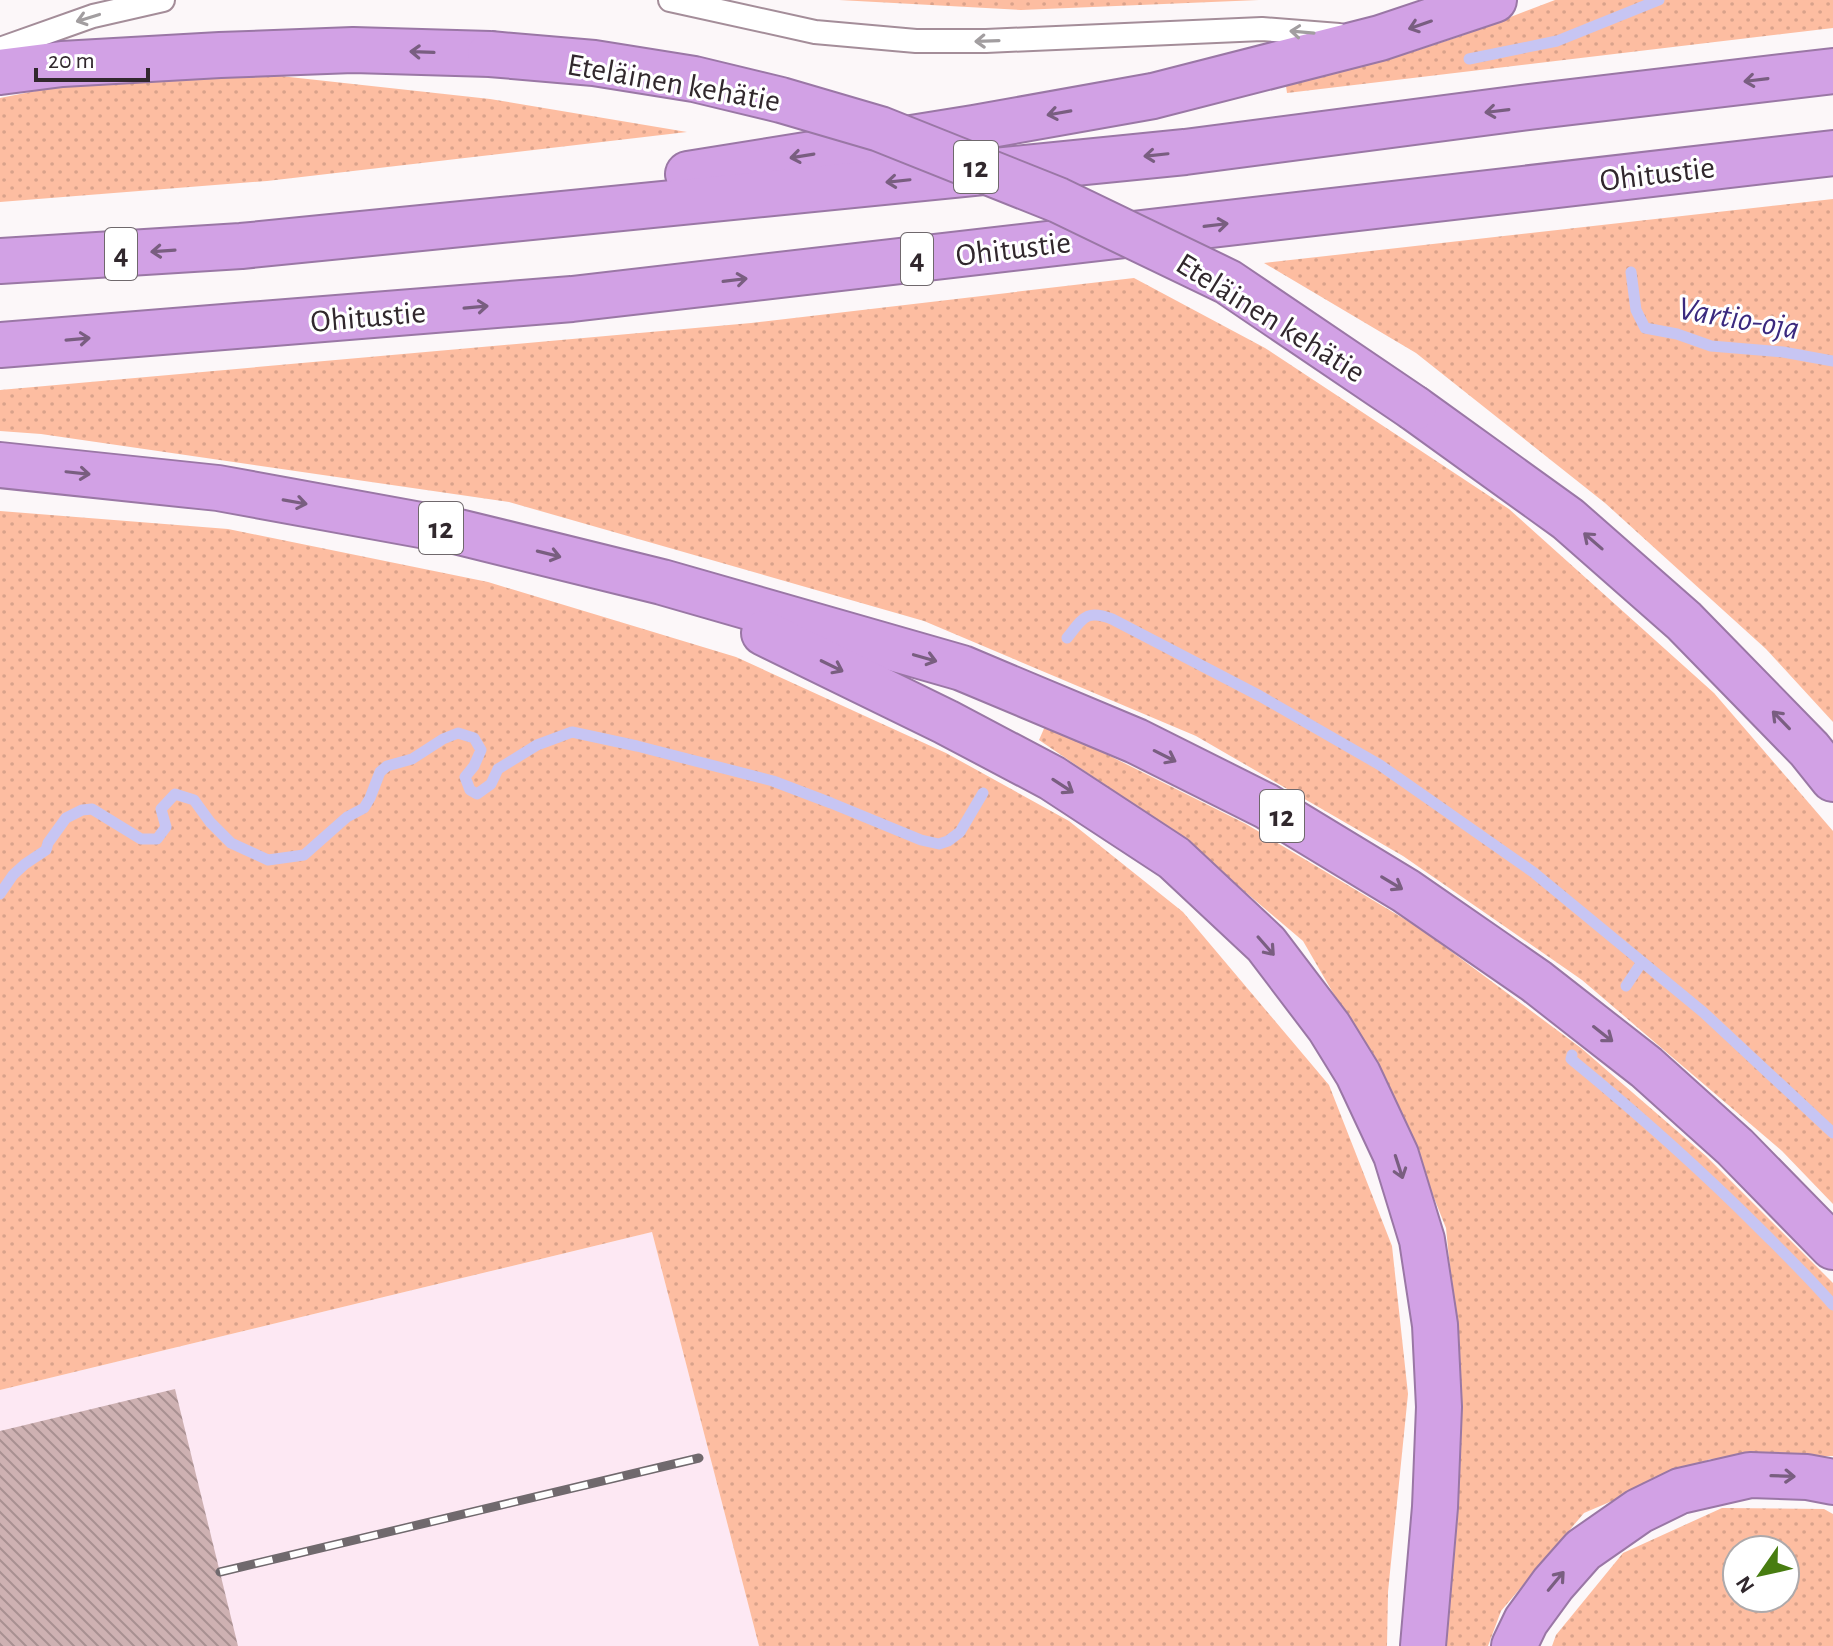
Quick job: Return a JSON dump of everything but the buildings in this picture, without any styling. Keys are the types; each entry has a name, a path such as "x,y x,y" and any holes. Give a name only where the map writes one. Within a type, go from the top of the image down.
{"highway":[{"path":"241,246 959,131 1153,96 1380,38 1494,0"},
{"name":"Eteläinen kehätie","path":"0,72 78,63 353,50 490,54 594,63 694,79 880,129 1058,200 1228,282 1414,408 1568,519 1684,621 1809,749 1833,779"},
{"name":"4","path":"0,261 241,246 1185,152 1833,71"},
{"name":"Ohitustie","path":"0,345 572,299 1833,153"},
{"name":"12","path":"0,465 233,490 459,532 662,582 962,668 1136,741 1266,806 1406,891 1536,981 1646,1067 1735,1147 1820,1234"},
{"path":"662,582 946,722 1052,778 1174,858 1266,944 1329,1027 1358,1074 1396,1155 1422,1240 1435,1325 1439,1407 1436,1493 1423,1646"},
{"path":"1514,1646 1526,1621 1583,1550 1639,1511 1680,1491 1750,1475 1807,1477 1833,1482"}],"lane":[{"path":"0,49 93,16 163,0"},
{"path":"670,0 815,32 916,41 986,41 1262,29 1380,38"}],"shaded area":[{"path":"839,0 1259,0 1021,10"},
{"path":"1555,0 1833,0 1833,28 1287,93 1285,79 1406,54"},
{"path":"262,74 490,99 687,132 267,181 0,202 0,98 66,85"},
{"path":"1833,199 1833,722 1766,649 1605,503 1416,353 1264,263"},
{"path":"1134,278 1265,348 1509,509 1714,693 1833,831 1833,1204 1782,1151 1582,980 1403,856 1196,736 924,621 509,502 41,434 0,431 0,390 751,323"},
{"path":"0,511 228,529 488,582 736,657 946,753 1069,821 1183,912 1329,1085 1392,1246 1408,1394 1388,1592 1387,1646 759,1646 652,1232 0,1390"},
{"path":"1046,724 1246,824 1421,929 1581,1048 1706,1156 1833,1283 1833,1456 1710,1459 1584,1513 1501,1611 1488,1646 1446,1646 1460,1369 1446,1228 1395,1100 1303,941 1176,833 1039,740"},
{"path":"652,1232 759,1646 0,1646 0,1390"},
{"path":"1722,1508 1824,1509 1833,1514 1833,1646 1552,1646 1556,1635 1623,1553"}],"waterway":[{"path":"1469,59 1557,41 1659,0"},
{"name":"Vartio-oja","path":"1631,272 1636,310 1645,328 1677,334 1711,346 1783,352 1833,361"},
{"path":"1067,638 1086,617 1096,615 1112,619 1260,696 1380,765 1533,872 1703,1012 1833,1133"},
{"path":"0,894 13,875 46,850 66,818 92,809 141,839 157,839 166,827 161,809 175,794 194,800 231,843 268,860 304,855 347,817 364,808 380,772 387,766 412,759 458,733 474,738 481,750 465,777 470,790 477,794 491,784 498,769 537,745 572,732 773,781 921,840 939,844 960,832 983,793"},
{"path":"1626,986 1642,962"},
{"path":"1572,1055 1571,1059 1714,1185 1833,1305"}],"railway":[{"path":"220,1572 699,1458"}]}
